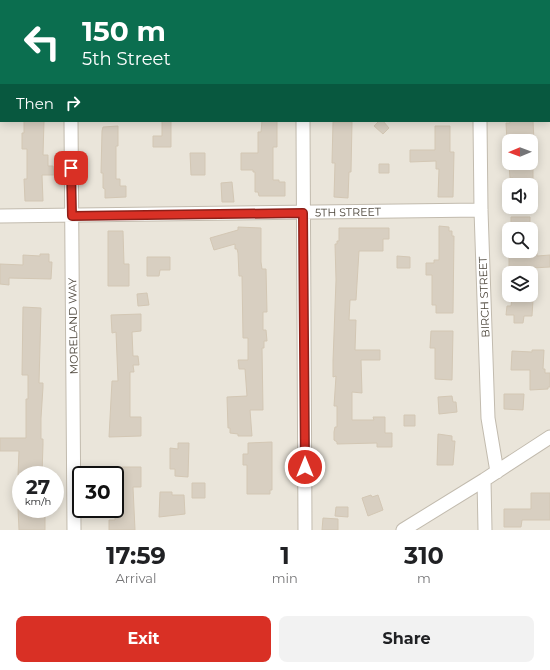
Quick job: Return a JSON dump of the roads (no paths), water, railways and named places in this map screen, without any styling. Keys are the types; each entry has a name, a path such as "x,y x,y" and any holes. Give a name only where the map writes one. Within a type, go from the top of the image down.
{"street":[{"name":"MORELAND WAY","path":"71,122 74,530"},
{"path":"302,122 305,530"},
{"name":"BIRCH STREET","path":"480,122 481,210 488,418 497,472"},
{"name":"5TH STREET","path":"0,216 481,210"},
{"path":"402,530 497,472 550,437"},
{"path":"484,480 485,530"}]}
